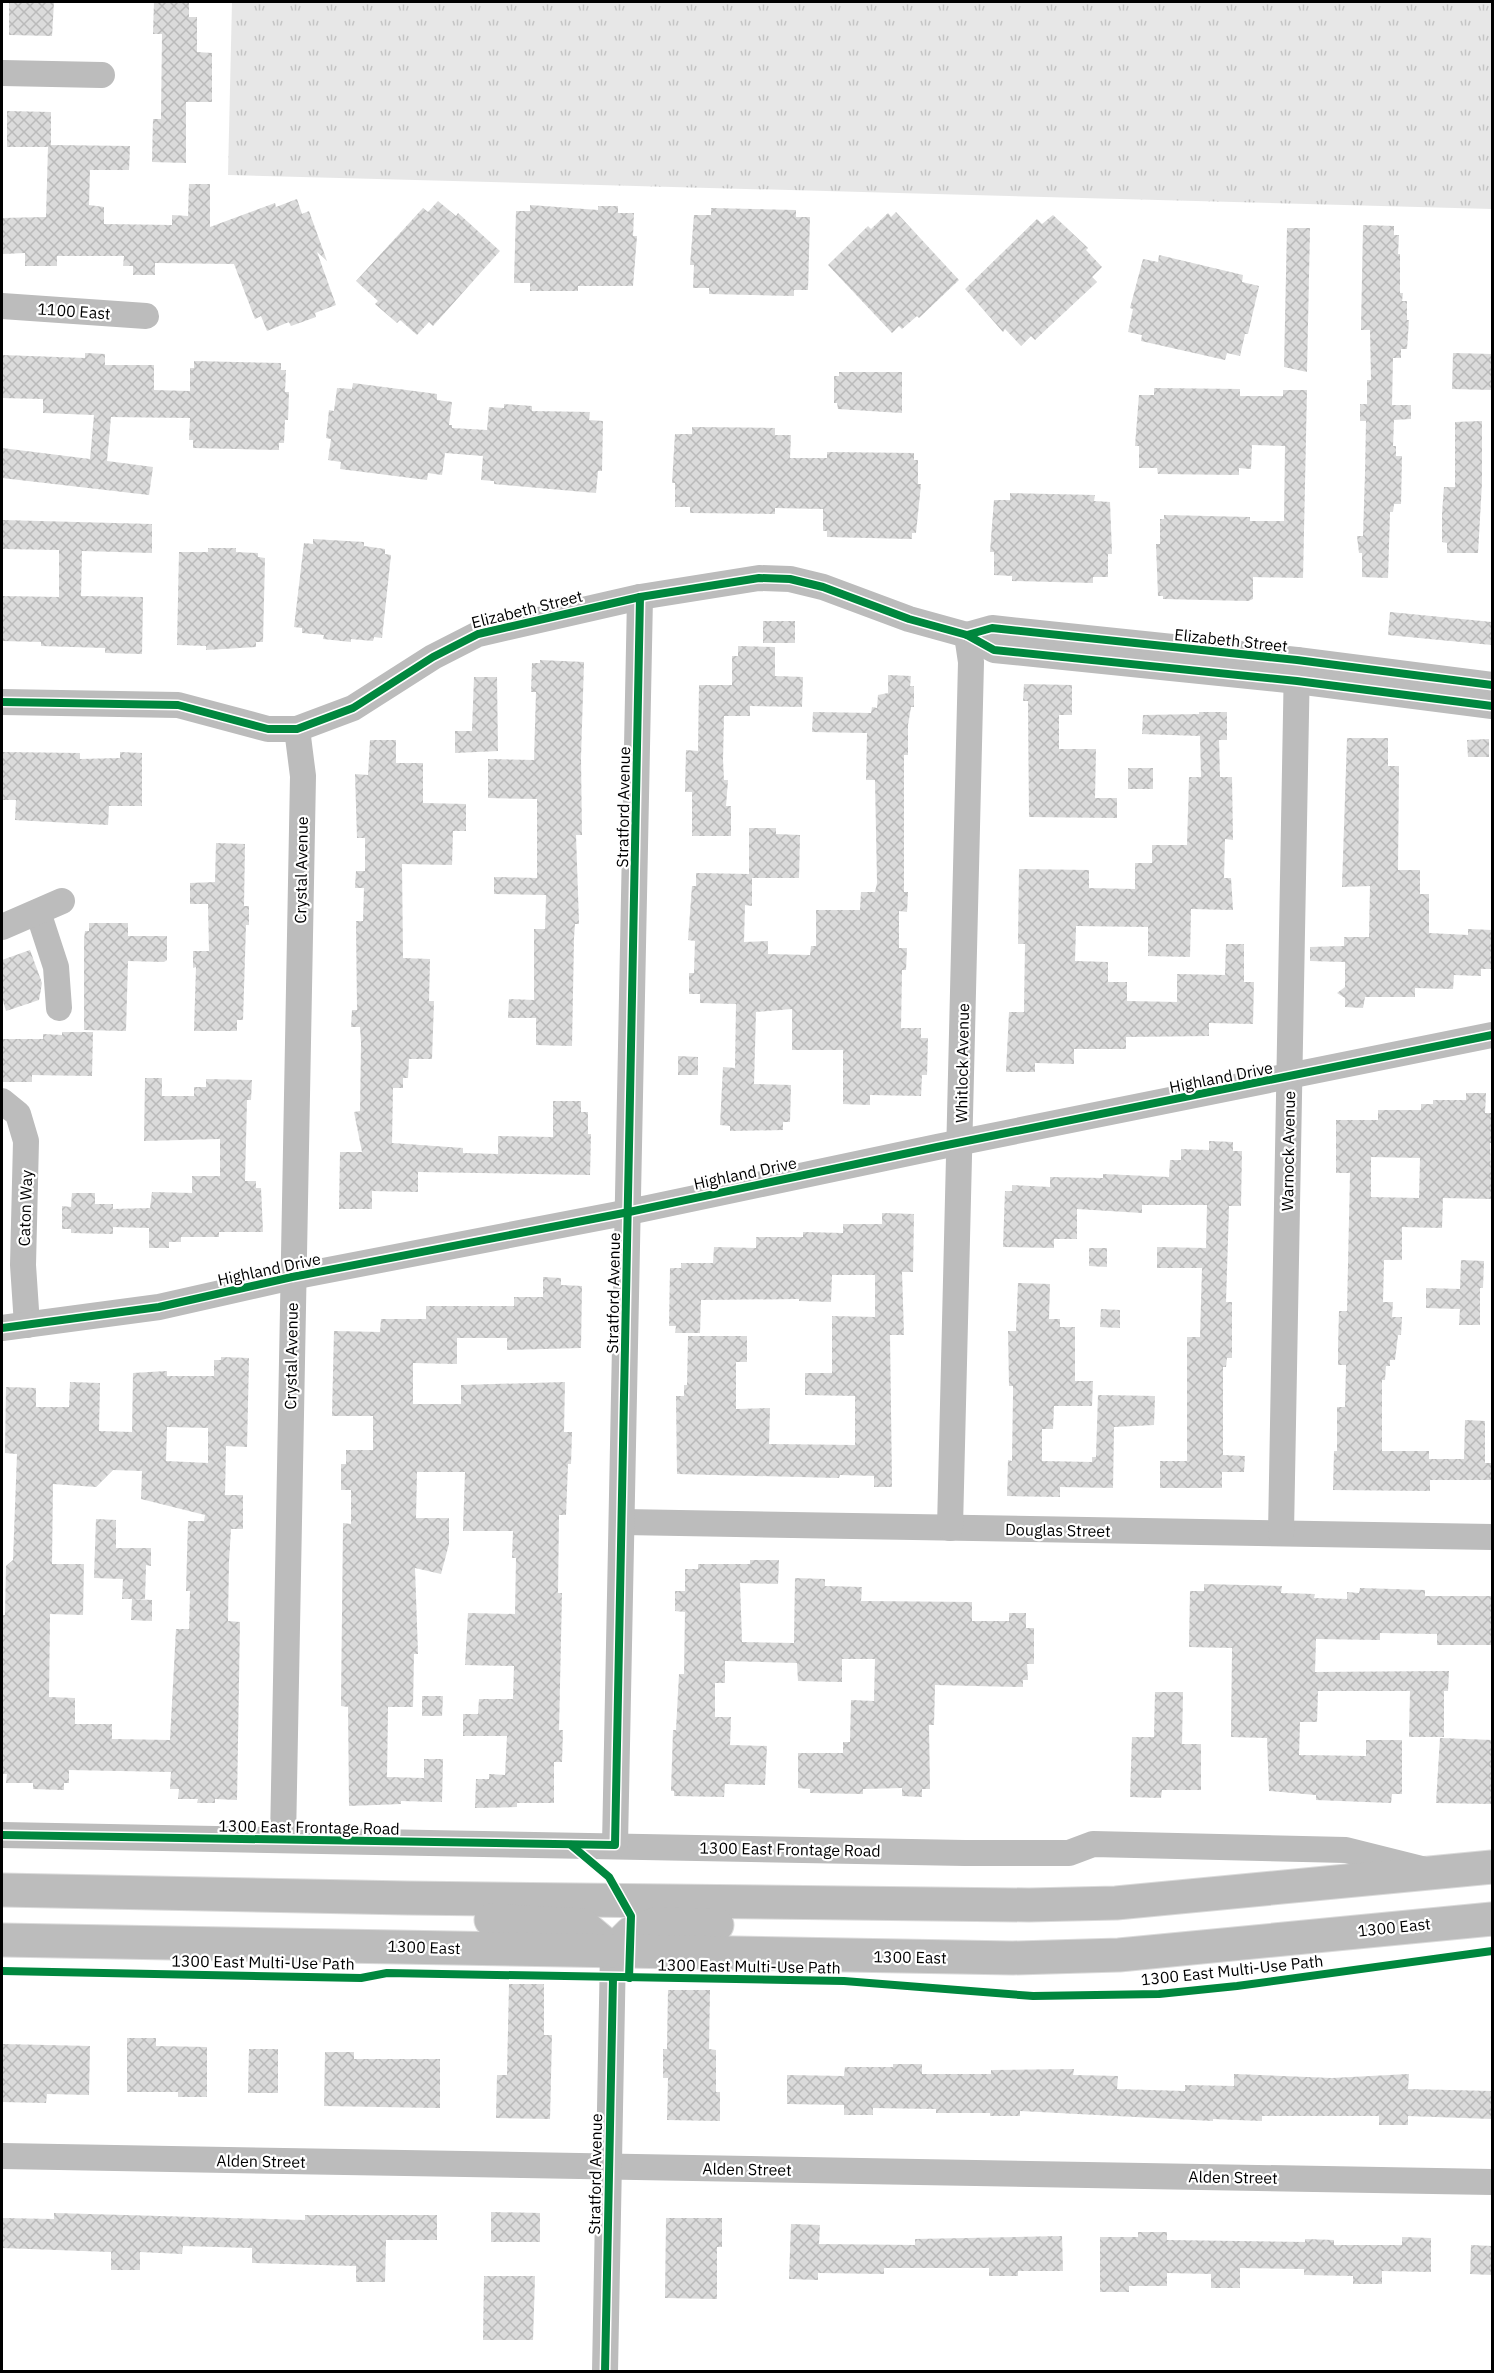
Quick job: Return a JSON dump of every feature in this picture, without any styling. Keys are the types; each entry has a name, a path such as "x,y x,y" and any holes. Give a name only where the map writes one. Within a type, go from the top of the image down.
{"main road":[{"path":"2,1890 872,1904 1116,1903 1431,1871 1492,1868"},
{"path":"407,1898 462,1919 582,1925 613,1951 631,1933 656,1924 788,1926 872,1904"},
{"name":"1300 East","path":"2,1940 613,1951 743,1951 990,1958 1108,1955 1492,1919"}],"street":[{"path":"2,74 102,75"},
{"name":"1100 East","path":"2,306 146,316"},
{"name":"Elizabeth Street","path":"2,702 178,705 267,729 297,729 353,708 433,657 478,634 640,597 744,579 790,579 823,587 909,619 967,635 992,628 1297,670 1492,706"},
{"name":"Stratford Avenue","path":"615,1845 640,597"},
{"name":"Whitlock Avenue","path":"950,1528 970,662 967,635"},
{"name":"Elizabeth Street","path":"1297,670 1492,685"},
{"name":"Warnock Avenue","path":"1281,1533 1297,670"},
{"name":"Crystal Avenue","path":"283,1840 303,776 297,729"},
{"path":"2,927 62,901"},
{"path":"38,912 54,958 59,1008"},
{"name":"Highland Drive","path":"2,1328 159,1307 292,1278 629,1212 960,1142 1492,1035"},
{"name":"Caton Way","path":"2,1101 18,1114 26,1141 23,1265 27,1325"},
{"name":"Douglas Street","path":"623,1522 1492,1537"},
{"name":"1300 East Frontage Road","path":"2,1835 965,1853 1069,1853 1093,1844 1346,1850 1431,1871"},
{"name":"Stratford Avenue","path":"605,2372 613,1951"},
{"name":"Alden Street","path":"2,2157 1492,2182"}],"green space":[{"path":"232,2 1492,2 1492,209 228,175"}],"building":[{"path":"9,2 54,2 52,36 9,35"},
{"path":"154,2 189,2 189,17 197,17 197,52 212,53 212,102 186,102 186,163 152,162 153,119 161,119 162,34 153,34"},
{"path":"7,111 51,112 51,145 130,146 129,170 90,170 89,205 104,207 104,224 172,225 172,215 188,216 189,184 210,184 210,227 275,203 276,207 297,199 302,214 309,211 327,261 317,252 336,305 315,313 316,317 291,326 289,322 267,331 261,316 255,319 234,264 155,263 155,275 133,275 133,266 123,266 124,256 57,256 57,266 25,266 25,253 2,254 2,218 46,217 48,147 7,147"},
{"path":"438,201 456,216 458,213 500,251 433,326 429,322 417,335 400,320 397,323 375,304 378,301 356,281 423,208 428,212"},
{"path":"530,205 598,210 598,206 618,206 618,213 634,213 633,236 637,236 633,286 578,286 578,291 530,291 530,283 514,283 516,211 530,211"},
{"path":"711,208 796,210 796,217 810,217 808,290 794,290 794,296 709,294 709,288 693,288 694,265 690,265 694,215 711,215"},
{"path":"896,212 959,280 919,318 917,316 902,329 899,326 892,333 828,265 868,226 871,229 888,213 891,217"},
{"path":"1053,215 1088,248 1086,250 1102,267 1092,277 1097,282 1035,340 1031,336 1021,346 1005,329 1003,332 965,289 1037,219 1042,224"},
{"path":"1363,225 1394,226 1394,235 1399,235 1400,293 1403,293 1402,301 1407,301 1407,320 1409,320 1407,349 1401,349 1401,358 1393,358 1392,405 1411,405 1411,419 1394,420 1393,446 1396,446 1396,456 1402,456 1401,504 1394,504 1393,512 1390,512 1388,578 1362,577 1362,553 1359,553 1357,536 1363,536 1365,474 1366,421 1360,421 1360,404 1367,404 1367,380 1371,380 1370,330 1361,330"},
{"path":"1287,228 1310,228 1307,372 1284,367"},
{"path":"1159,255 1243,275 1242,282 1259,286 1248,334 1245,334 1240,356 1227,353 1225,360 1141,341 1142,335 1128,332 1133,309 1130,308 1143,259 1158,262"},
{"path":"85,353 105,354 105,365 154,365 154,390 190,391 190,368 194,368 194,361 281,363 281,370 286,370 285,392 289,392 284,443 279,443 279,450 193,448 193,440 189,440 190,418 111,417 107,461 153,467 149,495 2,478 2,448 90,459 94,415 43,413 43,399 2,398 2,355 85,358"},
{"path":"1453,353 1492,354 1492,390 1452,389"},
{"path":"839,372 902,372 902,413 838,409 837,403 834,403 834,376 839,376"},
{"path":"353,383 437,394 437,400 452,402 449,425 452,425 452,428 487,430 489,407 504,408 504,404 532,406 532,411 590,412 589,420 603,421 602,471 598,471 596,493 494,484 494,481 481,480 483,456 445,453 442,475 428,473 427,480 340,469 341,462 328,460 331,439 326,438 329,410 334,411 337,388 352,389"},
{"path":"1154,388 1240,389 1240,396 1283,396 1283,390 1307,390 1303,578 1253,577 1253,599 1248,601 1163,599 1163,596 1158,596 1156,544 1160,544 1160,519 1164,519 1164,515 1250,517 1250,521 1284,521 1285,446 1252,445 1251,469 1239,468 1239,475 1158,474 1157,468 1139,468 1139,446 1135,446 1139,395 1154,395"},
{"path":"1482,421 1482,483 1478,553 1447,553 1447,543 1442,542 1442,514 1444,487 1455,487 1455,422"},
{"path":"692,427 775,428 775,435 791,435 790,458 827,458 827,452 914,453 914,460 918,460 918,484 921,484 916,533 912,533 912,539 827,537 827,531 823,531 823,509 775,508 775,514 690,513 690,507 675,507 675,483 672,483 675,434 692,434"},
{"path":"1010,493 1095,495 1094,501 1110,502 1112,554 1108,554 1108,577 1093,577 1093,583 1012,581 1012,576 994,575 994,552 990,552 994,500 1010,500"},
{"path":"2,520 152,524 152,553 82,551 81,596 143,597 142,654 105,653 105,648 41,646 41,642 2,641 2,596 59,597 59,550 2,549"},
{"path":"313,539 364,542 364,546 385,549 385,554 391,555 382,638 374,637 373,641 351,639 351,642 323,639 324,635 302,633 302,628 294,627 304,543 313,544"},
{"path":"208,548 236,548 236,552 258,553 258,557 265,558 263,642 256,642 256,647 206,650 206,646 177,645 179,552 208,552"},
{"path":"1390,612 1492,622 1492,645 1388,635"},
{"path":"763,621 795,621 795,643 763,643"},
{"path":"738,646 775,647 775,676 803,677 802,707 750,706 750,716 724,716 724,780 728,780 726,806 731,806 731,836 692,836 692,792 685,792 686,750 698,751 699,685 732,685 732,656 738,656"},
{"path":"540,660 584,662 581,758 582,835 576,835 579,924 575,924 574,938 572,1046 536,1045 536,1018 508,1018 509,999 534,1000 534,929 545,929 546,895 494,894 494,877 537,878 537,799 488,798 488,759 534,760 536,692 531,692 532,663 540,663"},
{"path":"888,675 911,676 910,686 914,686 914,707 911,707 908,725 908,755 904,755 904,892 908,892 907,912 899,911 899,948 907,948 906,970 902,970 901,1028 921,1028 921,1038 928,1038 927,1075 922,1075 921,1096 870,1095 870,1105 843,1104 843,1050 792,1050 792,1009 756,1012 754,1084 791,1085 790,1122 783,1122 783,1130 730,1131 730,1126 720,1125 723,1067 735,1068 736,1004 700,1003 700,994 689,994 689,973 694,973 695,941 688,940 692,886 696,886 696,873 749,874 749,828 776,828 776,834 800,835 799,878 752,878 752,906 745,905 744,942 768,941 768,954 810,955 811,946 816,946 816,910 860,910 861,892 875,892 877,883 875,780 866,780 867,733 812,732 813,712 871,713 872,707 877,708 878,695 888,693"},
{"path":"474,677 497,677 498,751 455,753 455,731 472,731"},
{"path":"1024,684 1072,685 1072,715 1059,715 1059,749 1096,749 1095,798 1117,798 1117,818 1029,817 1028,701 1023,701"},
{"path":"1199,712 1227,712 1227,740 1219,740 1220,777 1232,777 1233,840 1225,839 1224,878 1231,878 1233,910 1191,909 1190,957 1148,956 1148,927 1076,926 1075,961 1108,962 1108,982 1127,982 1127,1001 1177,1002 1177,974 1225,975 1226,944 1244,944 1244,982 1254,982 1253,1024 1209,1023 1209,1036 1126,1037 1126,1049 1074,1049 1074,1064 1035,1063 1035,1072 1006,1072 1009,1012 1024,1012 1025,944 1018,944 1019,869 1089,870 1089,888 1135,889 1135,863 1152,863 1152,845 1187,845 1189,777 1201,777 1200,736 1142,734 1143,715 1199,714"},
{"path":"1347,738 1388,738 1388,766 1399,766 1398,870 1420,870 1420,894 1429,894 1429,933 1468,935 1468,929 1492,930 1492,969 1481,969 1481,976 1454,975 1453,989 1415,988 1415,997 1365,997 1363,1008 1345,1007 1345,998 1337,993 1345,987 1345,962 1310,961 1310,947 1344,946 1344,937 1369,937 1370,886 1342,887"},
{"path":"1489,739 1489,757 1468,757 1467,740"},
{"path":"370,740 396,740 396,763 423,763 423,803 466,804 466,831 453,831 452,865 402,864 403,958 430,959 429,1001 434,1001 432,1059 409,1059 408,1078 403,1078 403,1088 393,1088 392,1143 463,1148 463,1153 498,1154 498,1136 553,1137 553,1101 581,1101 581,1112 588,1112 588,1134 591,1134 590,1175 418,1172 418,1192 372,1191 372,1209 339,1209 340,1152 362,1152 354,1112 360,1111 360,1027 351,1027 352,1010 357,1010 356,921 363,921 364,888 355,888 356,871 365,871 365,838 357,838 355,774 368,775"},
{"path":"2,752 80,753 80,759 120,758 120,752 142,753 142,806 109,806 108,825 15,820 16,800 2,800"},
{"path":"1128,768 1153,768 1153,789 1128,789"},
{"path":"216,843 245,844 244,906 249,906 249,925 246,925 243,1020 237,1020 237,1031 194,1031 196,967 193,968 193,951 209,951 208,904 190,904 190,883 215,882"},
{"path":"89,923 128,923 128,936 167,936 167,960 164,962 128,961 126,1031 84,1030 84,939 85,931 89,931"},
{"path":"30,950 42,983 39,1000 6,1011 2,998 2,960"},
{"path":"62,1032 93,1032 92,1076 32,1075 32,1082 2,1082 2,1039 43,1039 43,1034 62,1035"},
{"path":"678,1056 698,1057 698,1075 678,1075"},
{"path":"145,1078 162,1078 162,1096 194,1096 194,1087 206,1087 206,1079 252,1080 251,1100 247,1100 245,1181 256,1181 256,1188 261,1188 263,1232 219,1232 219,1237 181,1237 181,1242 169,1242 169,1248 149,1248 149,1228 113,1227 113,1234 71,1233 71,1229 62,1229 62,1206 71,1207 72,1193 95,1193 95,1204 113,1204 113,1209 150,1208 152,1192 192,1193 192,1176 220,1176 220,1139 144,1141"},
{"path":"1466,1093 1486,1093 1485,1113 1492,1113 1492,1143 1490,1143 1492,1199 1443,1198 1442,1228 1402,1227 1402,1260 1384,1260 1383,1302 1393,1302 1392,1317 1402,1317 1401,1335 1398,1335 1395,1360 1390,1360 1390,1366 1386,1366 1385,1380 1382,1380 1382,1451 1429,1451 1429,1459 1464,1459 1465,1420 1485,1421 1485,1463 1492,1463 1492,1480 1430,1480 1430,1491 1333,1490 1334,1451 1337,1451 1337,1407 1345,1407 1346,1365 1338,1365 1338,1346 1339,1311 1347,1311 1350,1173 1336,1173 1336,1120 1378,1120 1378,1110 1421,1110 1421,1104 1433,1104 1433,1100 1466,1100","holes":["1371,1157 1420,1158 1419,1198 1371,1197"]},
{"path":"1209,1141 1233,1142 1233,1151 1242,1151 1241,1206 1229,1206 1226,1302 1232,1302 1232,1358 1227,1358 1226,1367 1223,1367 1223,1455 1245,1456 1244,1472 1222,1472 1222,1488 1160,1488 1160,1461 1187,1461 1187,1337 1200,1337 1202,1268 1157,1268 1157,1247 1206,1248 1207,1205 1142,1205 1142,1213 1077,1209 1077,1239 1054,1239 1054,1248 1003,1247 1005,1191 1012,1191 1012,1185 1050,1187 1050,1177 1103,1178 1103,1174 1169,1177 1170,1160 1181,1160 1181,1149 1209,1150"},
{"path":"882,1213 914,1214 913,1272 902,1272 904,1335 890,1335 892,1487 874,1487 874,1476 840,1475 839,1478 677,1474 676,1396 684,1396 684,1385 687,1385 688,1336 747,1336 747,1362 736,1362 736,1409 770,1408 769,1444 855,1445 855,1396 805,1395 805,1373 832,1373 832,1316 875,1317 875,1275 832,1275 831,1302 799,1301 799,1299 701,1300 700,1333 675,1333 676,1326 669,1326 670,1268 681,1268 681,1263 713,1263 714,1247 756,1248 756,1237 803,1237 803,1232 843,1233 843,1224 882,1224"},
{"path":"1089,1248 1107,1248 1107,1267 1089,1266"},
{"path":"1461,1260 1484,1261 1483,1288 1480,1288 1480,1325 1459,1325 1460,1309 1426,1308 1426,1288 1460,1289"},
{"path":"543,1277 561,1278 561,1285 582,1286 581,1348 507,1350 507,1338 457,1338 457,1364 413,1363 413,1404 461,1404 461,1385 565,1382 564,1432 572,1432 566,1515 559,1515 558,1593 562,1593 559,1730 563,1730 562,1762 554,1762 554,1803 517,1803 517,1807 475,1808 476,1779 489,1779 489,1774 505,1775 507,1736 463,1736 463,1714 478,1714 479,1699 513,1699 514,1666 465,1665 468,1613 515,1614 516,1558 512,1558 513,1531 463,1531 465,1472 417,1472 416,1518 449,1518 449,1544 441,1574 415,1568 418,1654 414,1654 413,1707 388,1707 387,1777 424,1778 424,1759 443,1759 442,1802 401,1801 401,1804 349,1806 348,1707 341,1706 343,1523 351,1524 351,1490 341,1490 341,1464 346,1464 346,1450 373,1450 373,1416 332,1416 334,1331 380,1332 381,1319 426,1319 426,1306 514,1306 514,1297 543,1297"},
{"path":"1018,1283 1050,1284 1049,1319 1060,1319 1060,1327 1075,1327 1075,1381 1093,1381 1092,1406 1054,1406 1053,1429 1042,1429 1042,1461 1092,1462 1092,1457 1096,1457 1098,1395 1155,1396 1154,1425 1114,1427 1113,1488 1060,1487 1060,1497 1007,1496 1008,1460 1012,1461 1013,1395 1013,1386 1009,1386 1008,1331 1016,1331"},
{"path":"1101,1309 1120,1310 1120,1328 1100,1327"},
{"path":"221,1357 249,1358 247,1447 226,1446 225,1495 243,1495 243,1529 231,1529 229,1561 228,1621 240,1622 237,1800 215,1799 215,1803 197,1803 198,1799 178,1799 179,1789 170,1789 171,1772 69,1770 69,1783 64,1783 64,1790 33,1789 33,1783 6,1783 7,1774 3,1774 2,1740 2,1615 5,1615 6,1566 13,1560 17,1454 5,1453 6,1387 36,1388 36,1407 69,1407 70,1382 100,1383 99,1431 132,1432 133,1373 167,1371 167,1376 214,1376 214,1360 221,1360","holes":["167,1427 208,1428 208,1463 166,1461","113,1470 142,1471 141,1499 205,1515 204,1521 188,1521 186,1591 190,1591 189,1629 176,1629 170,1740 112,1739 112,1724 75,1724 75,1698 49,1697 50,1614 83,1615 84,1564 52,1564 53,1484 96,1487"]},
{"path":"96,1519 116,1520 116,1548 151,1548 151,1566 146,1565 145,1599 122,1599 123,1579 94,1578"},
{"path":"750,1560 779,1560 778,1584 740,1583 742,1642 794,1643 795,1578 825,1579 825,1586 862,1587 861,1601 972,1602 972,1621 1009,1621 1009,1613 1026,1613 1026,1628 1034,1628 1034,1664 1027,1664 1028,1680 1023,1680 1023,1687 935,1685 934,1725 929,1725 930,1789 922,1789 922,1797 902,1796 902,1788 863,1789 863,1794 810,1793 810,1789 798,1788 798,1753 843,1753 843,1742 850,1742 851,1700 874,1701 875,1659 842,1659 842,1682 798,1681 797,1663 725,1661 725,1683 715,1683 715,1717 731,1717 730,1745 767,1746 765,1785 725,1784 724,1797 674,1796 674,1791 671,1791 673,1730 676,1730 679,1674 684,1674 685,1612 675,1611 675,1591 685,1591 685,1569 698,1569 698,1564 750,1564"},
{"path":"1204,1584 1282,1586 1281,1593 1315,1594 1314,1598 1347,1599 1347,1592 1359,1593 1360,1588 1425,1590 1425,1596 1492,1596 1492,1645 1437,1645 1437,1634 1380,1633 1380,1640 1316,1639 1315,1672 1449,1671 1448,1691 1444,1691 1444,1737 1409,1737 1410,1691 1318,1691 1317,1722 1300,1722 1299,1755 1366,1756 1366,1740 1402,1740 1402,1794 1392,1794 1391,1803 1316,1800 1316,1795 1269,1791 1267,1738 1231,1737 1232,1648 1189,1647 1190,1591 1204,1591"},
{"path":"132,1599 152,1600 152,1621 131,1620"},
{"path":"1155,1692 1183,1692 1182,1744 1201,1744 1201,1790 1162,1790 1161,1798 1130,1797 1132,1737 1154,1737"},
{"path":"422,1696 443,1696 442,1716 422,1716"},
{"path":"1440,1738 1492,1740 1492,1804 1436,1803"},
{"path":"509,1984 544,1984 544,2035 552,2035 550,2119 496,2118 497,2075 507,2075"},
{"path":"668,1990 710,1990 709,2049 716,2050 716,2092 720,2092 720,2121 667,2120 668,2078 663,2078 663,2049 667,2049"},
{"path":"127,2038 156,2038 156,2046 207,2047 207,2097 178,2097 178,2092 127,2092"},
{"path":"2,2044 90,2046 89,2095 47,2094 46,2103 2,2102"},
{"path":"249,2049 278,2049 278,2093 248,2093"},
{"path":"325,2052 354,2052 354,2059 440,2059 440,2108 324,2106"},
{"path":"893,2064 922,2064 922,2074 991,2074 991,2070 1074,2069 1073,2075 1118,2076 1117,2089 1185,2091 1185,2085 1234,2086 1234,2074 1332,2078 1409,2074 1408,2089 1492,2091 1492,2119 1408,2116 1408,2125 1379,2125 1379,2116 1262,2116 1262,2121 1213,2119 1213,2121 1020,2111 1020,2116 990,2116 990,2113 936,2113 936,2109 873,2108 873,2115 844,2115 844,2105 787,2104 787,2075 844,2076 845,2067 893,2067"},
{"path":"491,2212 540,2213 540,2242 491,2242"},
{"path":"54,2213 305,2220 305,2215 437,2215 437,2240 386,2240 385,2282 356,2282 356,2266 252,2263 252,2248 183,2246 182,2254 140,2252 140,2270 111,2270 111,2252 2,2248 2,2218 54,2219"},
{"path":"666,2218 722,2218 722,2247 717,2247 717,2299 665,2298"},
{"path":"791,2224 820,2225 819,2244 915,2245 915,2239 1062,2236 1063,2271 1018,2271 1018,2276 989,2276 989,2268 884,2268 884,2274 818,2273 818,2280 789,2279"},
{"path":"1138,2232 1167,2232 1167,2240 1305,2242 1305,2239 1334,2240 1334,2245 1402,2245 1402,2237 1431,2238 1431,2272 1382,2271 1382,2284 1353,2284 1353,2276 1304,2275 1304,2269 1240,2268 1240,2288 1211,2288 1211,2274 1167,2273 1167,2286 1129,2286 1129,2292 1100,2292 1100,2237 1138,2237"},
{"path":"1471,2245 1492,2246 1492,2275 1470,2274"},
{"path":"484,2276 535,2276 533,2340 483,2340"}],"cycle path":[{"path":"2,702 178,705 268,729 297,729 353,708 433,657 478,634 640,597 759,578 790,579 823,587 909,619 967,635 994,650 1297,681 1492,706"},
{"path":"2,1835 615,1845 640,597"},
{"path":"967,635 992,628 1297,660 1492,685"},
{"path":"2,1328 159,1307 292,1277 629,1212 1492,1035"},
{"path":"571,1845 609,1877 631,1916 629,1978"},
{"name":"1300 East Multi-Use Path","path":"2,1971 361,1978 387,1973 844,1981 1033,1996 1159,1994 1237,1986 1492,1951"},
{"path":"605,2372 613,1978"}]}
